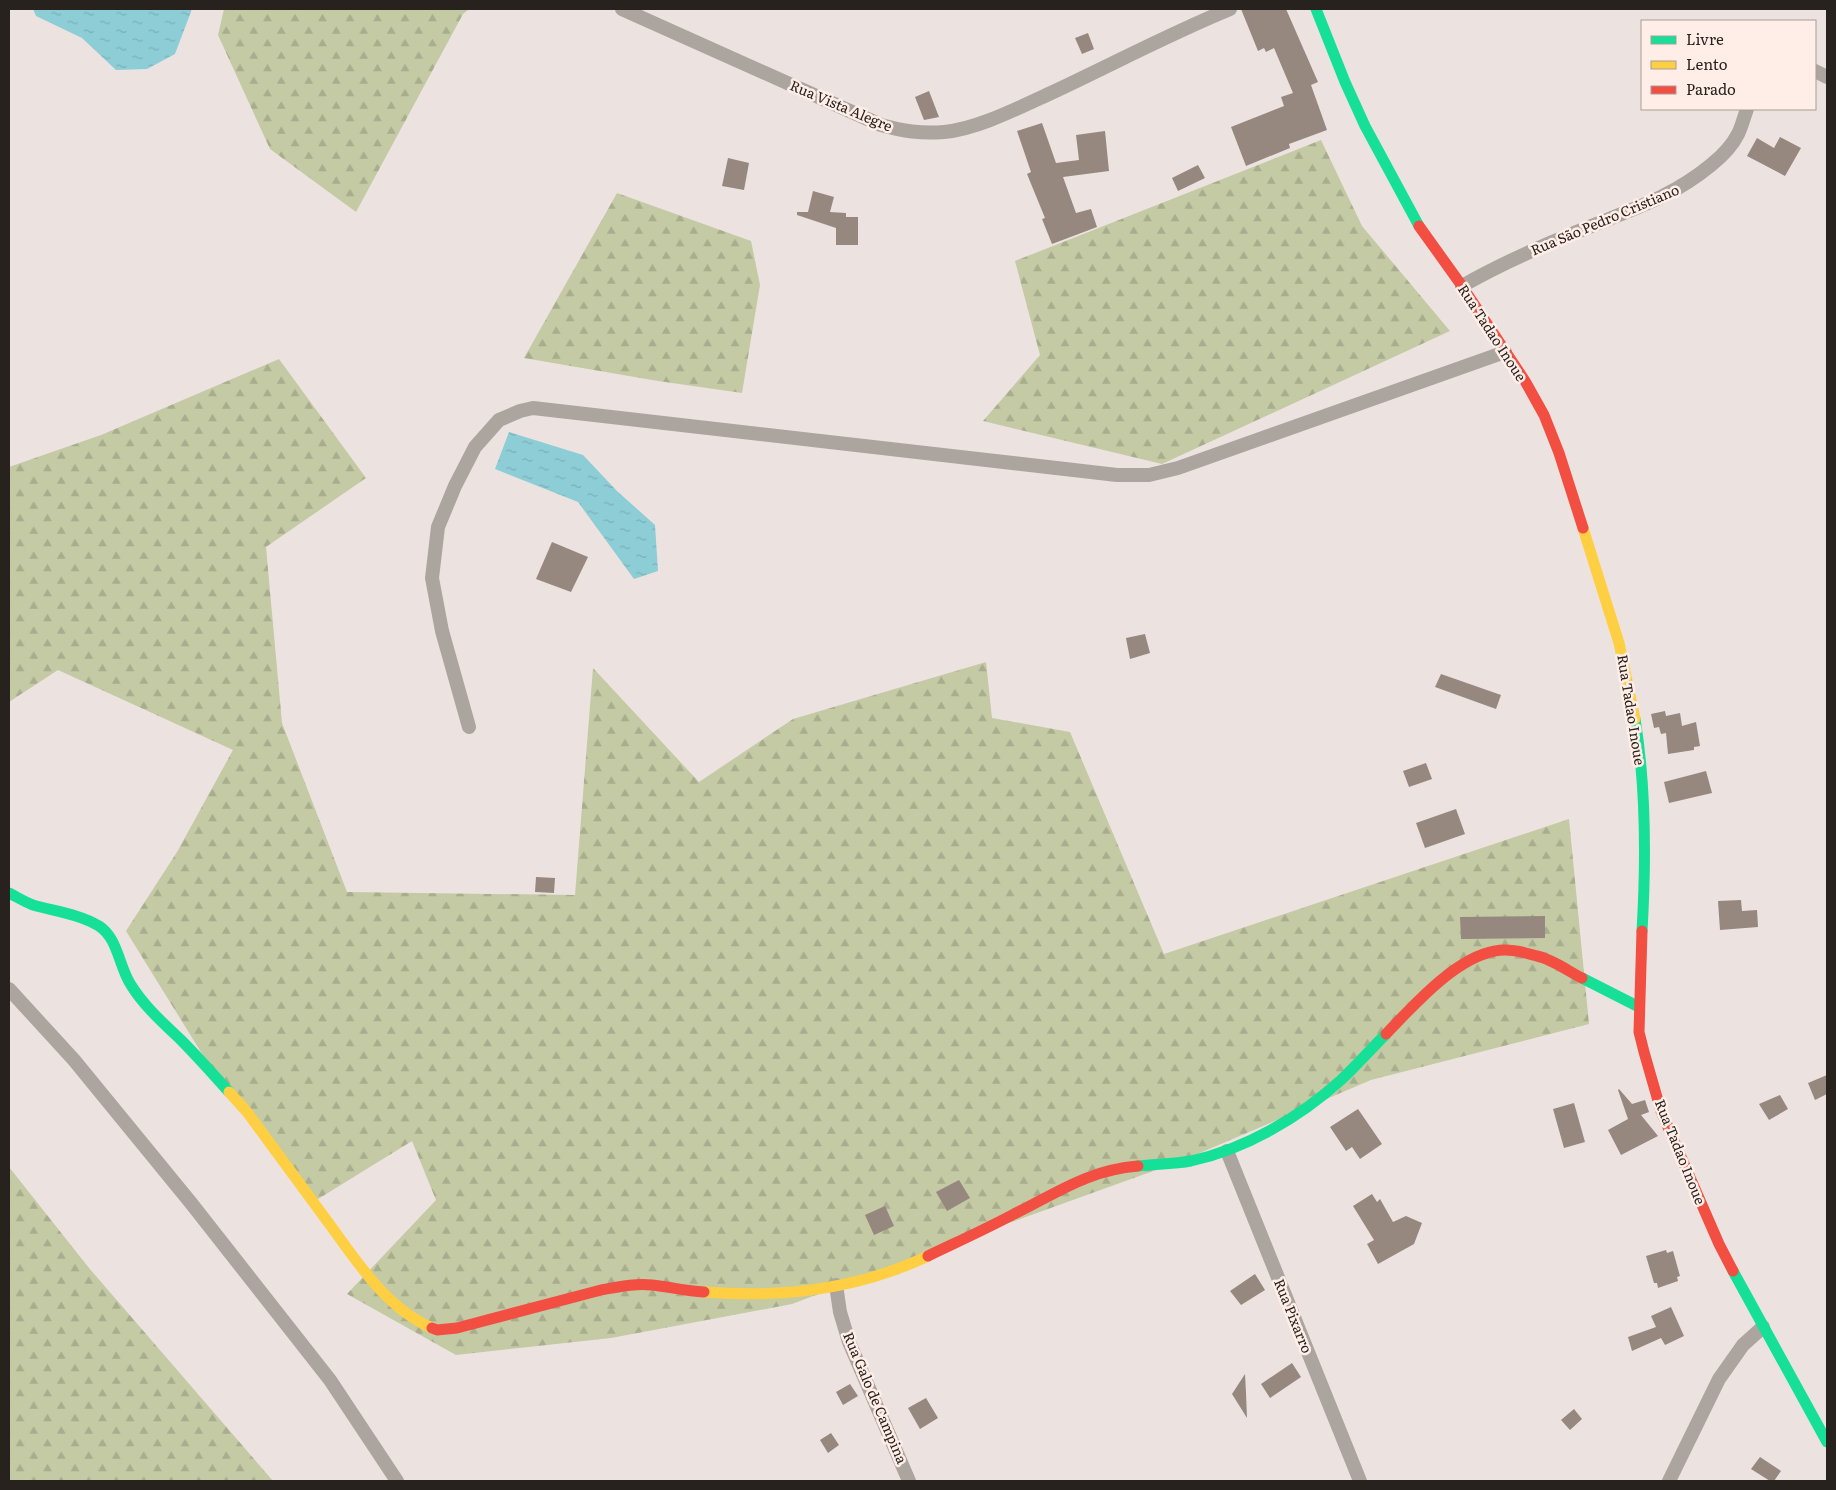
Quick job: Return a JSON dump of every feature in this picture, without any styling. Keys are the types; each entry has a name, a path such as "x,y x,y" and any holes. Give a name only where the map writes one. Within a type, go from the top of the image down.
{"street":[{"name":"Rua Vista Alegre","path":"622,9 881,125 909,133 945,132 988,120 1020,107 1191,25 1230,9"},
{"name":"Rua Tadao Inoue","path":"1316,9 1345,82 1370,135 1421,229 1462,286 1525,381 1544,416 1558,453 1619,643 1637,732 1643,810 1644,890 1640,942 1639,1032 1661,1110 1719,1244 1762,1327 1827,1442"},
{"name":"Rua São Pedro Cristiano","path":"1462,286 1486,272 1525,254 1681,188 1714,163 1732,143 1738,134 1747,110"},
{"path":"469,727 442,631 432,578 438,527 455,486 475,447 499,420 520,411 534,408 1117,475 1149,475 1178,468 1505,352"},
{"path":"9,893 31,904 81,918 100,926 106,932 113,941 122,970 146,1006 205,1064 247,1112 370,1280 403,1311 427,1327 437,1330 457,1328 622,1286 651,1286 684,1291 728,1294 812,1290 862,1280 906,1266 1015,1214 1070,1184 1100,1172 1124,1167 1190,1161 1227,1151 1274,1128 1321,1097 1340,1081 1417,1002 1463,963 1494,951 1508,950 1539,956 1639,1007"},
{"path":"9,990 74,1060 185,1196 330,1380 398,1481"},
{"name":"Rua Pixarro","path":"1227,1151 1360,1481"},
{"name":"Rua Galo de Campina","path":"836,1285 840,1312 848,1342 909,1481"},
{"path":"1669,1481 1719,1379 1742,1345 1762,1327"}],"green space":[{"path":"224,9 469,9 463,14 356,212 270,149 218,35"},
{"path":"1321,140 1362,226 1450,331 1162,464 983,421 1040,355 1015,261"},
{"path":"617,193 751,241 760,285 742,393 524,358"},
{"path":"279,359 366,478 266,547 282,723 347,892 575,895 593,668 699,782 793,719 986,662 992,718 1070,732 1164,954 1569,819 1589,1024 1371,1080 1181,1161 792,1304 611,1338 456,1355 347,1294 436,1200 412,1141 310,1204 204,1057 126,931 177,852 233,750 58,670 9,702 9,467 101,435"},
{"path":"9,1167 89,1268 273,1481 9,1481"}],"water":[{"path":"33,9 192,9 175,54 147,69 116,70 82,38 36,16"},
{"path":"509,432 583,455 617,491 655,525 658,571 634,579 578,502 495,469"}],"building":[{"path":"1241,9 1286,9 1318,82 1311,85 1327,130 1289,144 1290,148 1246,166 1231,127 1284,106 1281,97 1293,93 1274,48 1266,52 1264,48 1258,51"},
{"path":"1088,33 1094,49 1082,54 1075,38"},
{"path":"929,91 939,117 924,120 915,97"},
{"path":"1042,123 1056,163 1079,160 1076,135 1105,131 1109,171 1063,177 1076,213 1091,209 1097,227 1052,244 1042,219 1045,218 1027,174 1031,172 1017,131"},
{"path":"1780,137 1801,148 1785,176 1747,156 1757,138 1774,148"},
{"path":"728,158 749,163 744,190 722,186"},
{"path":"1198,165 1205,178 1178,191 1172,178"},
{"path":"813,191 834,197 830,212 846,213 846,217 858,217 858,245 836,245 836,228 797,215 797,212 808,212"},
{"path":"552,542 588,557 571,592 536,579"},
{"path":"1145,634 1150,653 1130,659 1126,638"},
{"path":"1441,674 1501,695 1496,709 1435,687"},
{"path":"1665,711 1666,716 1680,713 1682,726 1696,722 1700,746 1694,747 1694,750 1668,754 1666,733 1661,734 1659,727 1654,728 1651,714"},
{"path":"1426,763 1432,779 1409,787 1403,771"},
{"path":"1706,771 1712,793 1669,803 1664,782"},
{"path":"1456,809 1465,834 1425,848 1416,823"},
{"path":"536,877 555,878 554,893 535,892"},
{"path":"1741,900 1742,911 1757,910 1758,927 1720,930 1718,901"},
{"path":"1545,916 1545,938 1461,939 1460,917"},
{"path":"1827,1075 1827,1094 1815,1100 1808,1083"},
{"path":"1619,1089 1632,1104 1645,1100 1649,1112 1641,1115 1658,1136 1621,1155 1608,1130 1628,1119"},
{"path":"1780,1095 1788,1109 1769,1120 1759,1104"},
{"path":"1574,1103 1585,1142 1564,1148 1553,1109"},
{"path":"1358,1109 1382,1144 1360,1159 1352,1147 1346,1151 1330,1127"},
{"path":"959,1180 970,1198 947,1211 936,1192"},
{"path":"1372,1194 1377,1202 1380,1199 1393,1222 1406,1216 1422,1223 1414,1244 1378,1264 1367,1244 1374,1240 1353,1206"},
{"path":"885,1206 894,1226 874,1235 865,1215"},
{"path":"1666,1250 1667,1253 1673,1251 1680,1276 1677,1277 1678,1281 1658,1288 1657,1283 1654,1283 1646,1256"},
{"path":"1255,1274 1265,1290 1241,1305 1230,1291"},
{"path":"1671,1307 1684,1336 1665,1345 1661,1338 1632,1351 1628,1337 1656,1327 1651,1316"},
{"path":"1292,1363 1301,1377 1270,1398 1261,1384"},
{"path":"1245,1374 1246,1393 1247,1418 1232,1394"},
{"path":"850,1384 858,1396 843,1405 836,1392"},
{"path":"926,1398 938,1418 920,1429 908,1408"},
{"path":"1574,1409 1582,1419 1570,1430 1561,1420"},
{"path":"831,1433 839,1445 828,1453 820,1440"},
{"path":"1760,1457 1781,1471 1774,1481 1770,1481 1751,1469"}],"traffic: fast":[{"path":"1316,9 1365,126 1419,226"},
{"path":"1635,719 1639,745 1644,825 1642,931"},
{"path":"9,893 33,905 83,918 105,931 114,945 127,978 142,1000 229,1092"},
{"path":"1582,978 1639,1007"},
{"path":"1138,1166 1185,1162 1211,1156 1231,1149 1270,1130 1325,1094 1347,1075 1386,1034"},
{"path":"1733,1271 1827,1442"}],"traffic: slow":[{"path":"1583,528 1619,643 1635,719"},
{"path":"229,1092 247,1112 370,1278 398,1307 414,1319 432,1328"},
{"path":"704,1292 761,1294 819,1289 875,1276 928,1256"}],"traffic: jam":[{"path":"1419,226 1462,286 1525,381 1544,415 1559,453 1583,528"},
{"path":"1642,931 1639,1032 1644,1052 1661,1111 1719,1244 1733,1271"},
{"path":"1386,1034 1422,997 1450,973 1480,955 1505,950 1527,953 1554,962 1582,978"},
{"path":"928,1256 1088,1177 1120,1168 1138,1166"},
{"path":"432,1328 437,1330 457,1328 601,1290 626,1286 652,1285 704,1292"}]}
